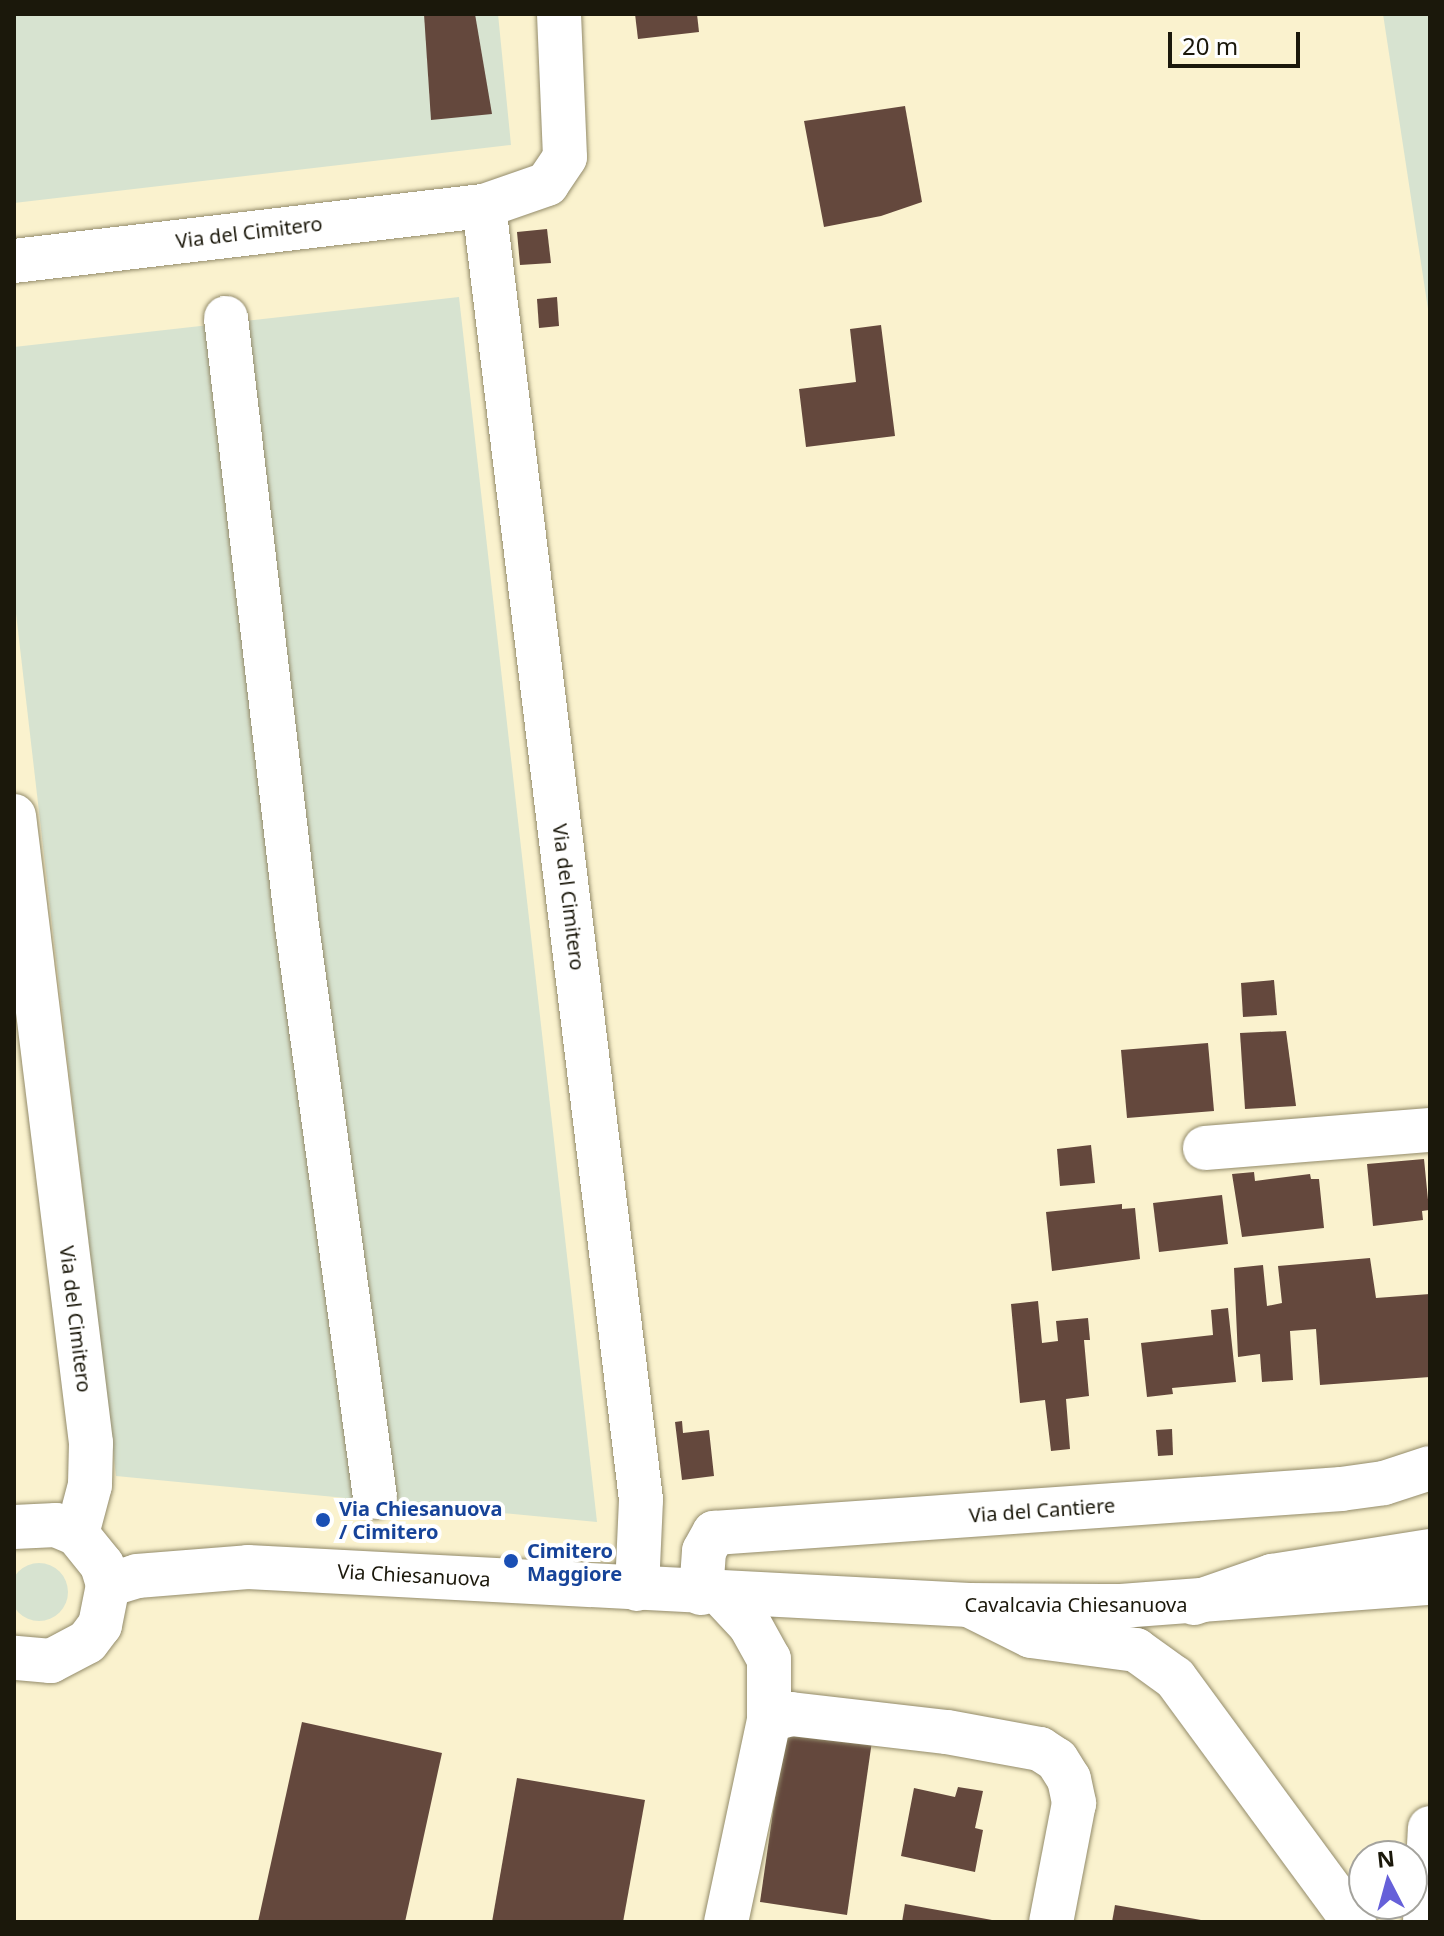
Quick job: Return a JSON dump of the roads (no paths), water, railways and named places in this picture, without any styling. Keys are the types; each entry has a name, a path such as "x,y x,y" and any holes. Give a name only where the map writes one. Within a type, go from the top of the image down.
{"main road":[{"name":"Via del Cimitero","path":"14,261 484,206 547,184 565,157 559,14"},
{"name":"Via del Cimitero","path":"484,206 529,597 641,1500 637,1589"},
{"path":"226,318 297,926 375,1497"},
{"name":"Via del Cimitero","path":"14,816 91,1443 90,1485 77,1534"},
{"path":"1205,1148 1430,1130"},
{"name":"Via del Cantiere","path":"711,1593 704,1551 714,1533 1341,1489 1384,1483 1430,1468"},
{"path":"14,1527 46,1524 77,1534 102,1565 108,1585 107,1606 87,1642 71,1655 20,1666"},
{"path":"1194,1603 1272,1576 1430,1551"},
{"name":"Via Chiesanuova","path":"108,1585 151,1574 248,1567 711,1593"},
{"name":"Cavalcavia Chiesanuova","path":"711,1593 969,1605 1194,1603 1430,1583"},
{"path":"711,1593 750,1625 769,1659 769,1720 726,1922"},
{"path":"969,1605 1031,1636 1136,1650 1175,1678 1354,1922"},
{"path":"769,1720 791,1714 947,1732 1040,1749 1057,1760 1069,1779 1074,1803 1051,1922"},
{"path":"1425,1922 1430,1828"}],"place":[{"name":"Via Chiesanuova / Cimitero","path":"323,1520"},
{"name":"Cimitero Maggiore","path":"511,1561"}]}
